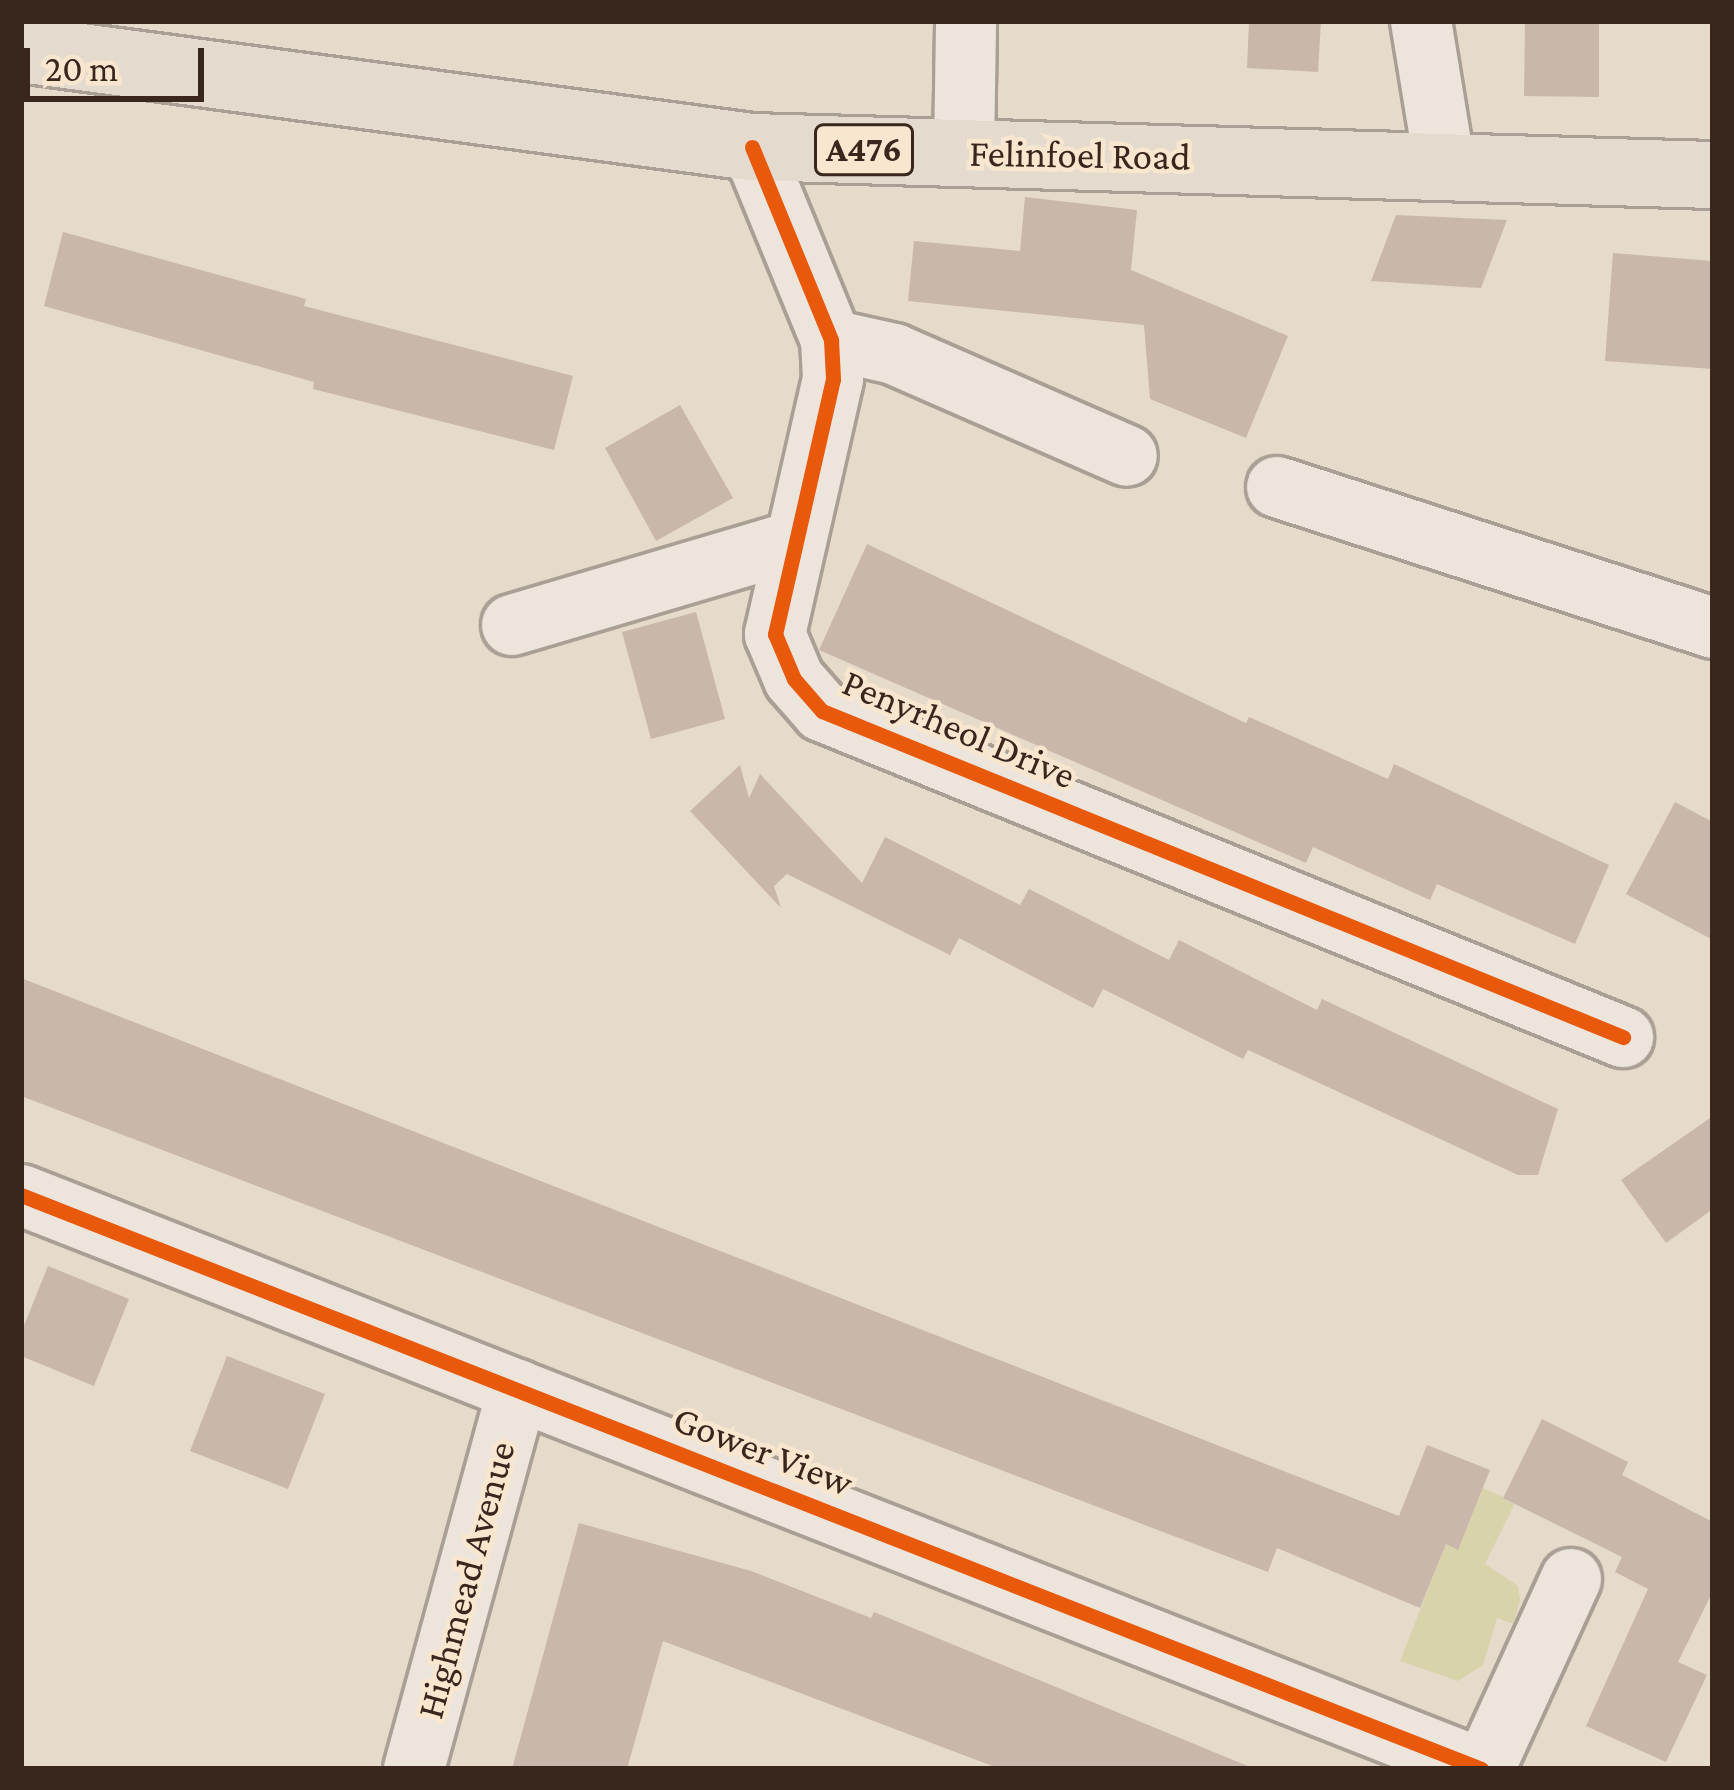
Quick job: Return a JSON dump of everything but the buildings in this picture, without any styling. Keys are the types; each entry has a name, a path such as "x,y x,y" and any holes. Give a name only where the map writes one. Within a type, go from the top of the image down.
{"main road":[{"name":"Felinfoel Road","path":"21,50 752,147 1444,162 1713,175"}],"street":[{"path":"964,153 966,21"},
{"path":"1421,21 1444,162"},
{"name":"Penyrheol Drive","path":"752,147 831,340 833,379 775,634 794,680 822,711 1623,1037"},
{"path":"831,340 894,354 1127,456"},
{"path":"1277,487 1713,628"},
{"path":"512,625 796,541"},
{"name":"Gower View","path":"21,1195 1482,1769 1571,1579"},
{"name":"Highmead Avenue","path":"414,1769 518,1390"}],"shaded area":[{"path":"1483,1488 1515,1503 1485,1564 1518,1586 1520,1600 1513,1624 1497,1618 1483,1665 1458,1681 1400,1661 1446,1544 1458,1549"}],"cycle path":[{"path":"752,147 831,340 833,379 775,634 794,679 822,711 1623,1037"},
{"path":"21,1195 1481,1769"}]}
